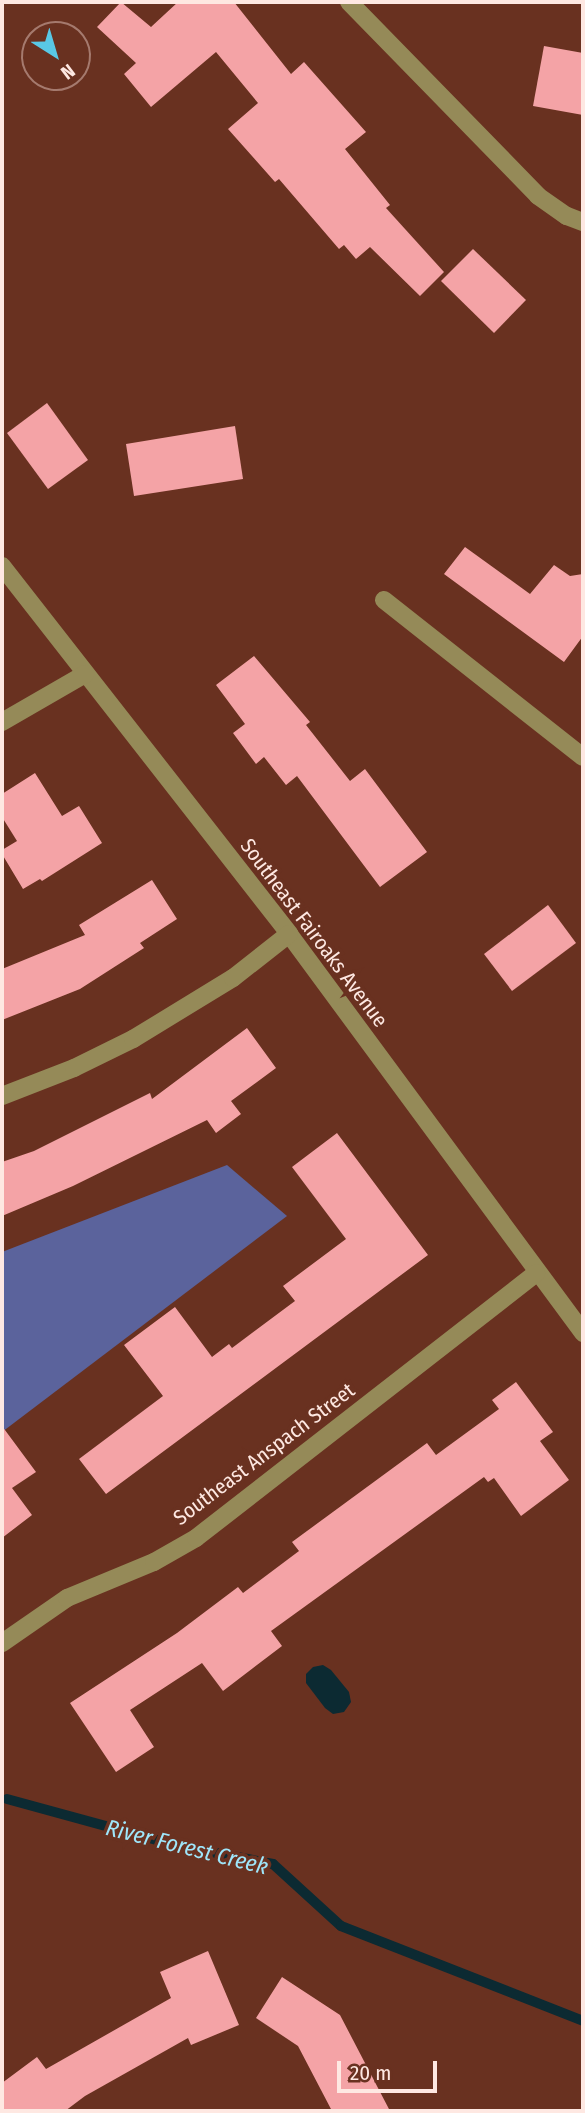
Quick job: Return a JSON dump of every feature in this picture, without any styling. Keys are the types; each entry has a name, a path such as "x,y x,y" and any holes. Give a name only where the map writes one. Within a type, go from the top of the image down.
{"street":[{"path":"349,2 538,195 567,216 583,222"},
{"name":"Southeast Fairoaks Avenue","path":"2,566 289,934 583,1334"},
{"path":"384,600 583,757"},
{"path":"2,722 85,674"},
{"path":"2,1096 74,1068 144,1033 233,978 289,934"},
{"name":"Southeast Anspach Street","path":"2,1643 67,1598 154,1562 195,1538 536,1273"}],"shaded area":[{"path":"227,1165 287,1216 2,1432 2,1252"},
{"path":"323,1665 331,1670 349,1692 351,1702 344,1712 333,1714 325,1708 306,1683 306,1674 313,1667"}],"building":[{"path":"121,2 151,27 178,2 234,2 291,74 304,62 366,132 345,149 390,205 386,208 444,272 420,296 370,247 356,259 344,245 339,249 279,179 275,182 228,129 258,103 216,52 151,107 124,74 136,63 97,27"},
{"path":"544,46 583,53 583,115 533,106"},
{"path":"473,249 526,300 494,333 441,281"},
{"path":"47,403 88,460 48,489 7,433"},
{"path":"235,426 243,479 134,496 126,444"},
{"path":"465,547 530,594 554,565 570,576 583,574 583,636 564,662 444,574"},
{"path":"254,656 310,722 306,725 350,781 365,769 427,852 380,887 297,776 286,785 264,757 256,764 233,733 245,724 216,685"},
{"path":"35,773 62,816 79,806 102,843 42,881 40,879 23,889 2,854 2,850 17,841 2,817 2,794"},
{"path":"152,880 177,919 140,943 144,948 80,989 2,1020 2,969 85,935 79,925"},
{"path":"548,905 576,943 512,991 484,954"},
{"path":"247,1028 276,1068 231,1101 241,1114 216,1133 207,1120 73,1186 2,1216 2,1162 34,1151 150,1093 152,1099"},
{"path":"337,1133 428,1255 106,1494 79,1459 163,1396 124,1345 175,1307 212,1357 229,1344 232,1348 295,1301 283,1286 346,1239 292,1167"},
{"path":"516,1382 553,1432 540,1441 569,1480 521,1516 494,1478 488,1482 484,1477 271,1631 282,1646 223,1691 202,1663 130,1710 154,1747 116,1772 70,1703 177,1633 238,1587 243,1593 299,1551 292,1542 427,1443 436,1455 499,1409 492,1400"},
{"path":"2,1426 36,1472 12,1488 32,1515 2,1538"},
{"path":"208,1951 239,2025 191,2045 188,2038 85,2096 65,2111 2,2111 2,2083 37,2057 46,2069 171,1998 160,1972"},
{"path":"282,1977 340,2015 390,2111 332,2111 298,2046 256,2018"}],"waterway":[{"name":"River Forest Creek","path":"7,1799 171,1844 273,1864 341,1926 583,2021"}]}
